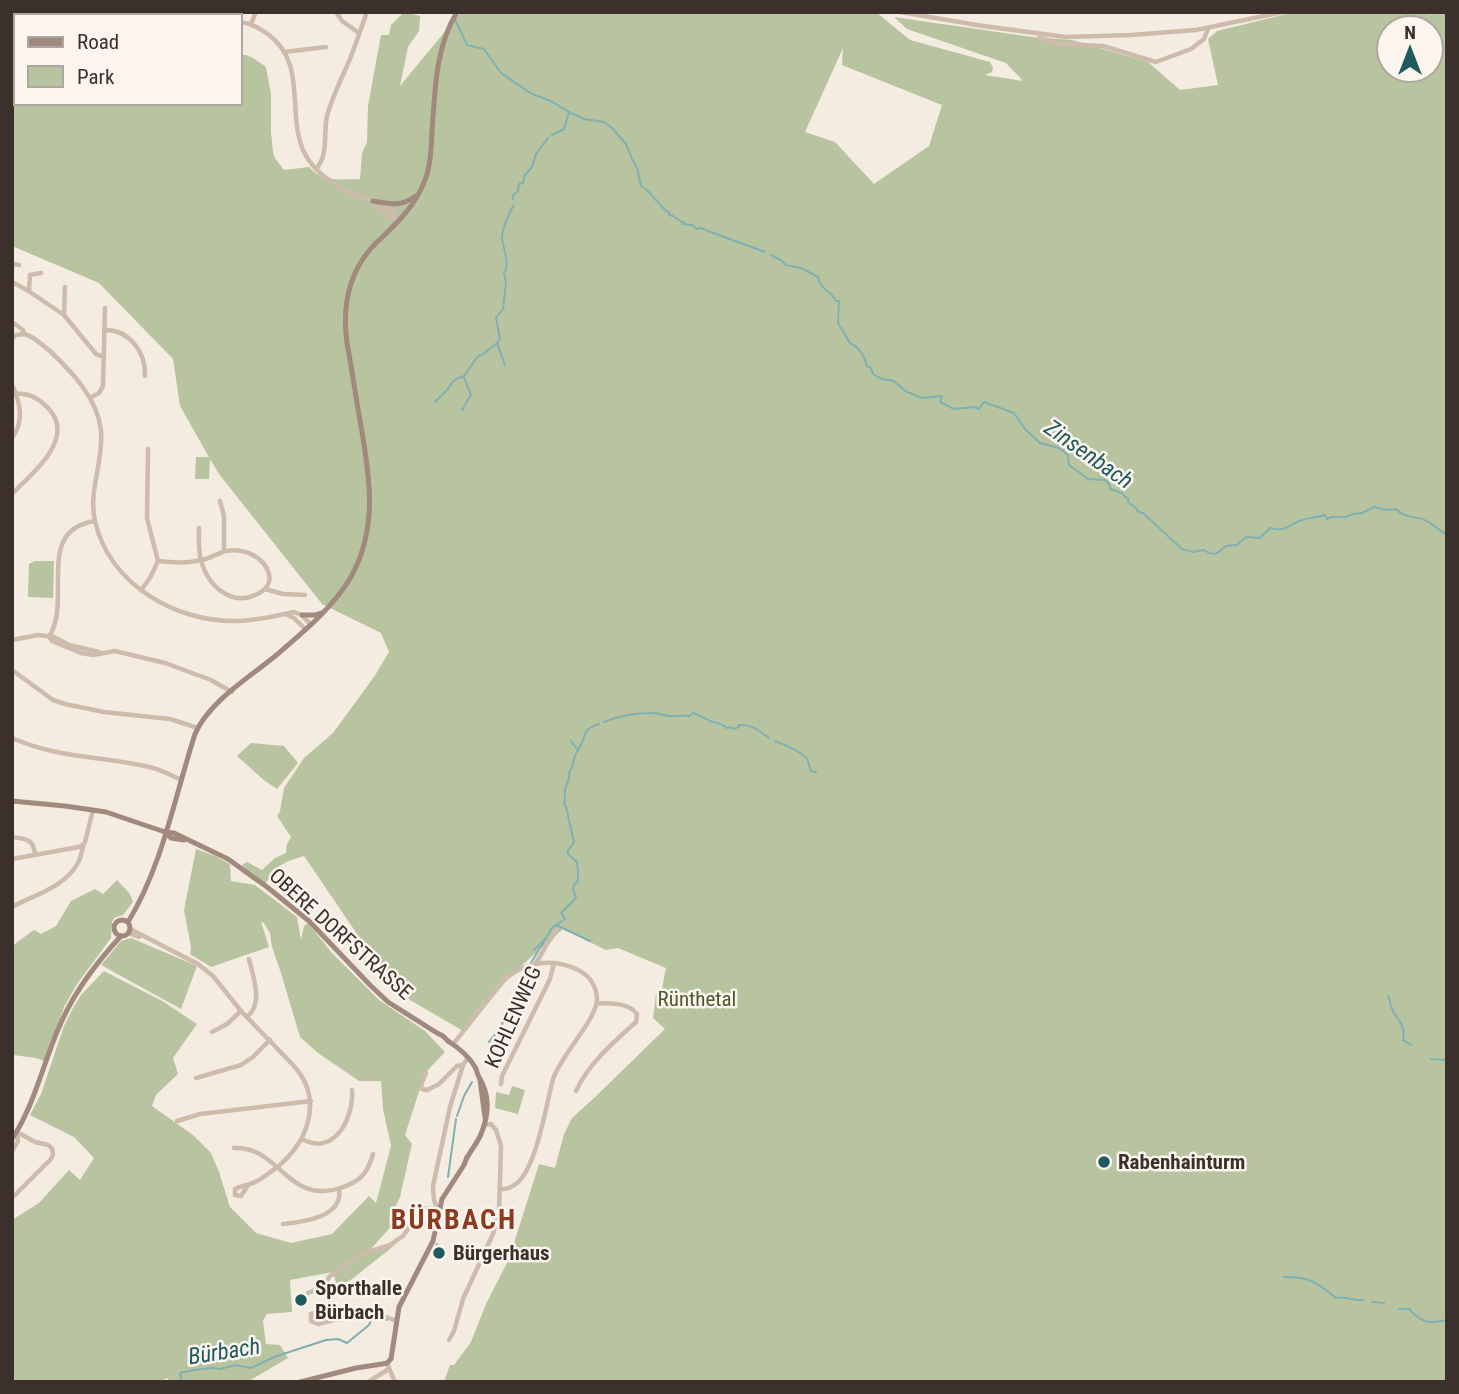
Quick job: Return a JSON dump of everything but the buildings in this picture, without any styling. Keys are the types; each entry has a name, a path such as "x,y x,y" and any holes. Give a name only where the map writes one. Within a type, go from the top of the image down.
{"street":[{"path":"251,24 256,12"},
{"path":"337,12 342,21 359,33"},
{"path":"316,169 324,155 329,107 367,12"},
{"path":"12,1139 32,1102 52,1043 67,1010 118,935 128,926 153,871 198,728 206,714 306,630 338,596 354,569 368,528 371,488 347,342 345,308 349,289 361,262 409,210 419,194 429,167 440,53 446,33 457,12"},
{"path":"900,12 1066,37 1208,29 1283,12"},
{"path":"242,22 251,24 274,39 284,52 294,79 298,134 309,161 333,182 391,209 395,213 397,223"},
{"path":"1040,34 1041,38 1060,44 1103,46 1156,62 1191,49 1204,39 1208,29"},
{"path":"284,52 326,47"},
{"path":"370,200 399,204 419,194"},
{"path":"12,267 14,264 19,265"},
{"path":"29,291 30,275 41,273"},
{"path":"13,284 29,291 64,316 96,354 104,357"},
{"path":"64,316 65,287"},
{"path":"90,398 99,393 103,386 105,308"},
{"path":"12,323 59,360 78,379 97,413 101,430 93,489 95,521 102,541 121,573 141,590 173,608 205,618 237,621 294,612 315,615 324,612"},
{"path":"12,323 14,337 24,334"},
{"path":"104,330 124,334 136,345 142,355 145,376"},
{"path":"12,384 21,419 13,437"},
{"path":"12,494 46,459 57,438 55,416 48,407 37,397 25,393 16,394"},
{"path":"141,590 158,561 147,518 148,449"},
{"path":"220,501 224,516 224,551"},
{"path":"49,637 52,635 57,614 60,548 75,526 95,521"},
{"path":"158,561 201,561 224,551 253,554 263,563 269,574 269,584 265,589 250,596 230,596 220,592 213,585 201,561 199,528"},
{"path":"265,589 283,594 305,595"},
{"path":"283,614 294,618 306,630"},
{"path":"302,615 311,625"},
{"path":"12,640 38,635 101,653 115,651 165,663 212,680 232,692"},
{"path":"12,670 53,700 65,704 104,712 170,719 198,728"},
{"path":"12,738 60,754 147,766 181,780"},
{"name":"OBERE DORFSTRASSE","path":"12,801 106,812 165,832 172,838 187,840 236,864 309,921 379,994 451,1043 475,1066 484,1082 487,1097 487,1112 481,1136 450,1186 439,1209 429,1250 399,1307 393,1353 388,1366"},
{"path":"12,907 53,887 69,873 79,861 93,810"},
{"path":"12,837 31,842 35,855"},
{"path":"12,859 82,845"},
{"path":"118,935 114,929 119,920 144,937 207,970 240,1011 301,1073 310,1093 310,1116 302,1139 277,1168 248,1185"},
{"path":"536,963 557,930"},
{"path":"247,1017 252,1014 256,1002 249,959"},
{"path":"451,1043 502,981 517,970 536,963 554,963 569,966 587,976 594,985 597,1003 554,1076 539,1141 526,1170 513,1186 501,1189"},
{"name":"KOHLENWEG","path":"501,1084 502,1076 550,979 554,963"},
{"path":"576,1091 582,1077 595,1061 637,1018 632,1008 624,1005 597,1003"},
{"path":"212,1032 227,1024 240,1011"},
{"path":"196,1078 241,1065 253,1058 270,1040"},
{"name":"OBERE DORFSTRASSE","path":"439,1209 433,1186 450,1107 463,1065 468,1058"},
{"path":"426,1073 421,1085 422,1089 427,1090 439,1084 457,1066 463,1065"},
{"path":"302,1139 319,1143 339,1133 352,1108 352,1090"},
{"path":"177,1121 200,1114 310,1101"},
{"path":"449,1340 463,1299 493,1234 499,1211 501,1146 496,1130 491,1124 484,1124"},
{"path":"12,1151 18,1141 17,1132"},
{"path":"12,1198 53,1154 48,1145 35,1142 17,1132"},
{"path":"234,1148 260,1153 296,1183 309,1189 326,1191 351,1184 366,1172 373,1154"},
{"path":"283,1224 324,1214 337,1203 339,1189"},
{"path":"308,1293 323,1287 330,1276 362,1254 390,1245 402,1236 420,1212 425,1209 439,1209"},
{"path":"324,1311 311,1314 311,1321 318,1324 351,1318 370,1311 397,1321"},
{"path":"300,1382 356,1368 388,1366"},
{"path":"368,1382 388,1366"},
{"path":"388,1366 395,1382"}],"green space":[{"name":"Rünthetal","path":"12,12 132,12 14,14 14,105 242,105 242,55 246,55 266,67 271,94 273,152 284,170 309,167 326,178 360,179 362,153 367,142 368,106 381,35 389,35 391,25 404,12 420,16 419,31 408,47 400,86 461,12 876,12 910,40 990,62 992,72 985,75 1023,81 1006,63 907,29 894,17 1032,37 1072,40 1148,62 1180,90 1218,85 1208,39 1217,31 1295,12 1427,12 1428,14 1375,14 1375,84 1445,84 1445,14 1431,14 1447,12 1447,1382 444,1382 450,1365 454,1365 471,1342 486,1304 509,1259 539,1164 555,1168 564,1134 572,1118 665,1029 653,1018 656,994 661,993 666,968 618,948 606,950 563,929 511,975 465,1032 410,1000 368,950 304,856 279,867 265,884 242,865 247,862 262,870 275,858 286,853 291,837 277,816 284,788 304,758 333,733 389,652 381,633 322,604 210,459 209,479 195,479 196,457 209,457 180,406 173,359 99,283 12,246","holes":["843,48 842,65 942,105 929,146 874,184 835,142 805,132"]},
{"path":"35,561 54,561 53,598 28,597 29,564"},
{"path":"251,743 284,746 298,763 277,789 237,756"},
{"path":"196,849 230,864 231,881 255,885 297,917 301,940 304,926 308,923 332,953 379,1000 425,1031 445,1052 425,1073 405,1135 412,1144 400,1197 389,1220 394,1223 371,1249 395,1245 338,1290 333,1272 290,1280 292,1312 267,1314 263,1321 266,1344 280,1345 288,1358 247,1382 169,1382 168,1378 157,1382 12,1382 12,1220 39,1203 69,1170 80,1180 94,1158 74,1137 30,1115 41,1094 64,1026 73,1008 81,995 104,971 164,1002 197,1024 173,1058 178,1074 156,1095 152,1106 193,1135 211,1153 230,1207 256,1233 291,1243 332,1234 369,1196 376,1203 391,1146 383,1109 381,1081 359,1081 300,1037 270,933 264,923 261,922 269,947 211,967 190,954 184,910"},
{"path":"117,880 130,894 133,902 123,915 114,918 111,938 77,984 64,1007 45,1061 13,1055 12,1057 12,946 34,930 41,934 56,926 71,901 95,889 103,894"},
{"path":"131,938 197,966 181,1009 101,965 121,941"},
{"path":"512,1086 525,1090 518,1114 495,1108 496,1092 509,1095"}],"waterway":[{"name":"Zinsenbach","path":"455,19 467,45 484,49 501,73 530,93 584,119 604,122 611,127 626,144 637,168 641,186 669,215 684,222 683,224 765,252"},
{"path":"552,135 564,129 569,112"},
{"path":"513,199 519,184 523,183 525,175 532,167 536,154 548,138"},
{"path":"505,365 497,343 500,339 496,318 503,309 506,283 504,274 507,261 502,235 513,206"},
{"name":"Zinsenbach","path":"771,255 786,265 801,268 818,277 823,287 839,301 838,323 873,374 894,381 905,391 922,398 942,396 940,402 954,409 979,409 984,402 1014,413 1025,429 1040,443 1059,448 1068,455 1069,465 1088,479 1105,480 1110,489 1122,493 1138,512 1143,513 1182,549 1193,552 1204,550 1214,554 1226,546 1237,545 1246,537 1260,538 1270,528 1284,529 1302,520 1325,515 1327,519 1346,517 1374,507 1396,509 1404,515 1425,520 1447,535"},
{"path":"435,402 454,381 464,376 478,356 497,343"},
{"path":"462,410 471,395 464,377"},
{"name":"Bürbach","path":"604,722 636,714 689,716 693,713 727,728 733,729 739,725 752,727 769,738"},
{"name":"Bürbach","path":"531,963 552,928 565,919 561,913 576,898 573,889 578,881 577,862 568,854 574,842 564,804 565,790 569,772 587,731 599,724"},
{"path":"571,741 577,749"},
{"name":"Bürbach","path":"775,741 807,758 811,771 816,772"},
{"path":"556,925 590,941"},
{"name":"Bürbach","path":"534,950 545,939"},
{"name":"Bürbach","path":"489,1042 499,1030 529,970"},
{"path":"1388,996 1402,1025 1403,1040 1411,1045"},
{"path":"1431,1059 1447,1060"},
{"name":"Bürbach","path":"457,1116 472,1082"},
{"name":"Bürbach","path":"448,1177 456,1119"},
{"name":"Bürbach","path":"435,1249 437,1244"},
{"path":"1284,1277 1313,1282 1336,1298 1363,1300"},
{"path":"1372,1302 1384,1303"},
{"path":"1399,1309 1409,1309 1426,1321 1447,1320"},
{"name":"Bürbach","path":"182,1382 180,1373 235,1365 251,1368 274,1357 326,1340 338,1339 347,1343 369,1325 374,1314"},
{"name":"Bürbach","path":"379,1317 387,1320"}],"place":[{"name":"Rabenhainturm","path":"1104,1162"},
{"name":"Bürgerhaus","path":"439,1253"},
{"name":"Sporthalle Bürbach","path":"301,1300"}],"district":[{"name":"BÜRBACH","path":"454,1219"}]}
